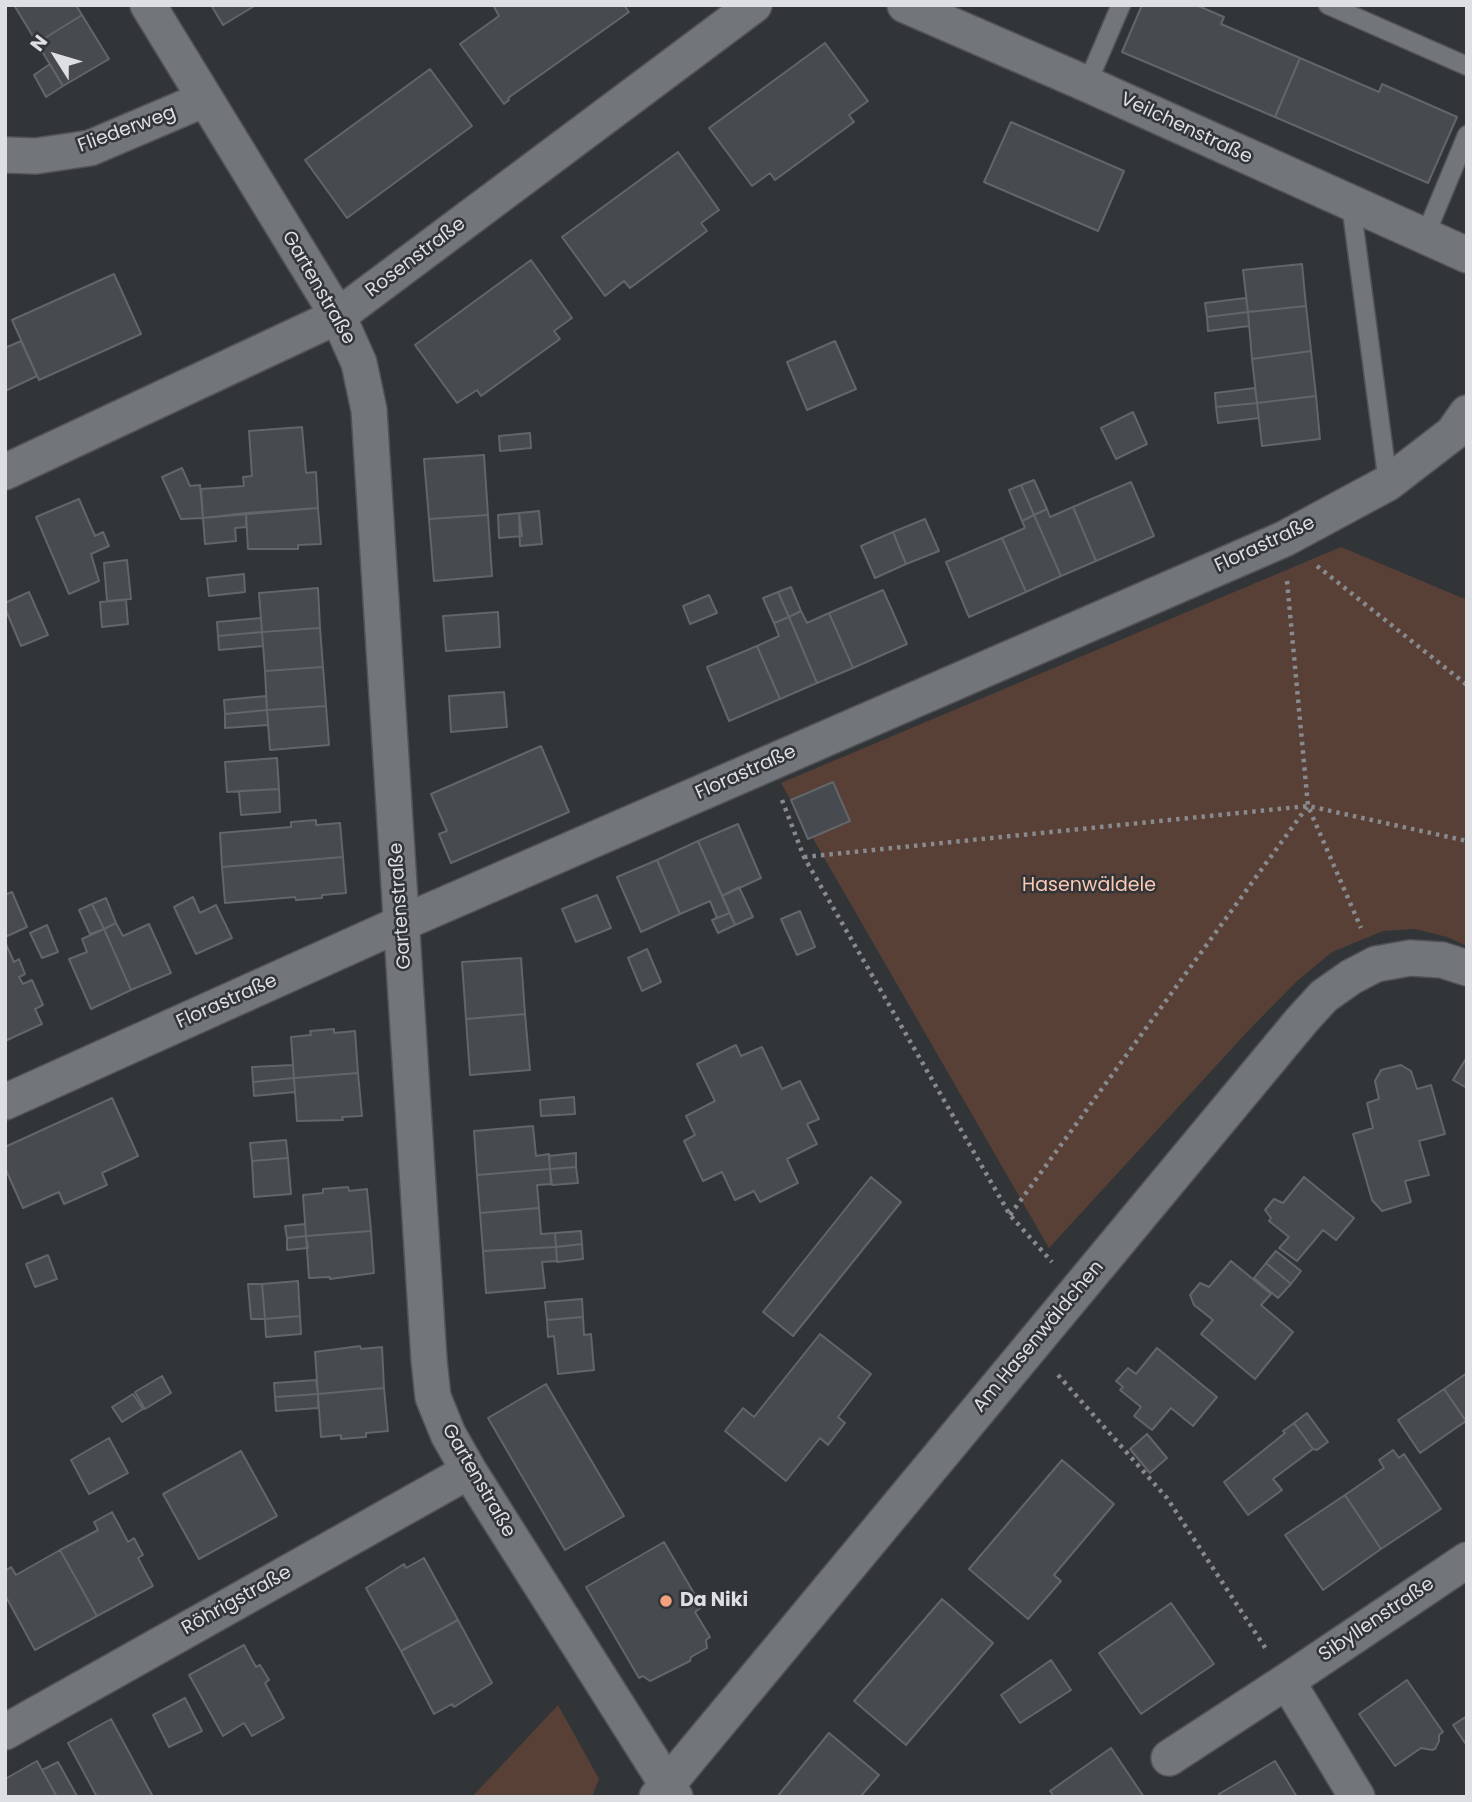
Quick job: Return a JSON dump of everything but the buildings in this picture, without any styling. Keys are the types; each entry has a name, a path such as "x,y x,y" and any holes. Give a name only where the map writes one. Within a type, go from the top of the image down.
{"street":[{"name":"Gartenstraße","path":"149,5 338,316 359,363 369,410 433,1397 448,1434 469,1471 666,1793"},
{"name":"Rosenstraße","path":"5,472 338,316 754,5"},
{"name":"Veilchenstraße","path":"905,5 1467,254"},
{"name":"Fliederweg","path":"5,155 36,156 90,148 205,99"},
{"name":"Florastraße","path":"5,1102 402,923 1283,539 1388,483 1453,433 1467,413"},
{"name":"Am Hasenwäldchen","path":"666,1793 1032,1345 1324,996 1377,964 1410,958 1442,960 1467,968"},
{"name":"Röhrigstraße","path":"5,1732 469,1471"},
{"name":"Sibyllenstraße","path":"1170,1758 1467,1560"},
{"path":"1287,1681 1357,1797"}],"lane":[{"path":"1087,84 1121,5"},
{"path":"1328,5 1467,66"},
{"path":"1425,236 1467,135"},
{"path":"1350,204 1388,483"}],"path":[{"path":"1283,539 1467,685"},
{"path":"1283,539 1308,806 1377,964"},
{"path":"767,763 804,857 1010,1215 1078,1290"},
{"path":"1010,1215 1308,806"},
{"path":"804,857 1308,806 1467,841"},
{"path":"1032,1345 1167,1498 1287,1681"}],"green space":[{"name":"Hasenwäldele","path":"1341,547 1467,600 1467,946 1447,937 1415,929 1383,931 1332,952 1297,981 1248,1031 1049,1248 781,783"},
{"path":"558,1705 599,1779 592,1797 472,1797"}],"place":[{"name":"Da Niki","path":"666,1601"}]}
